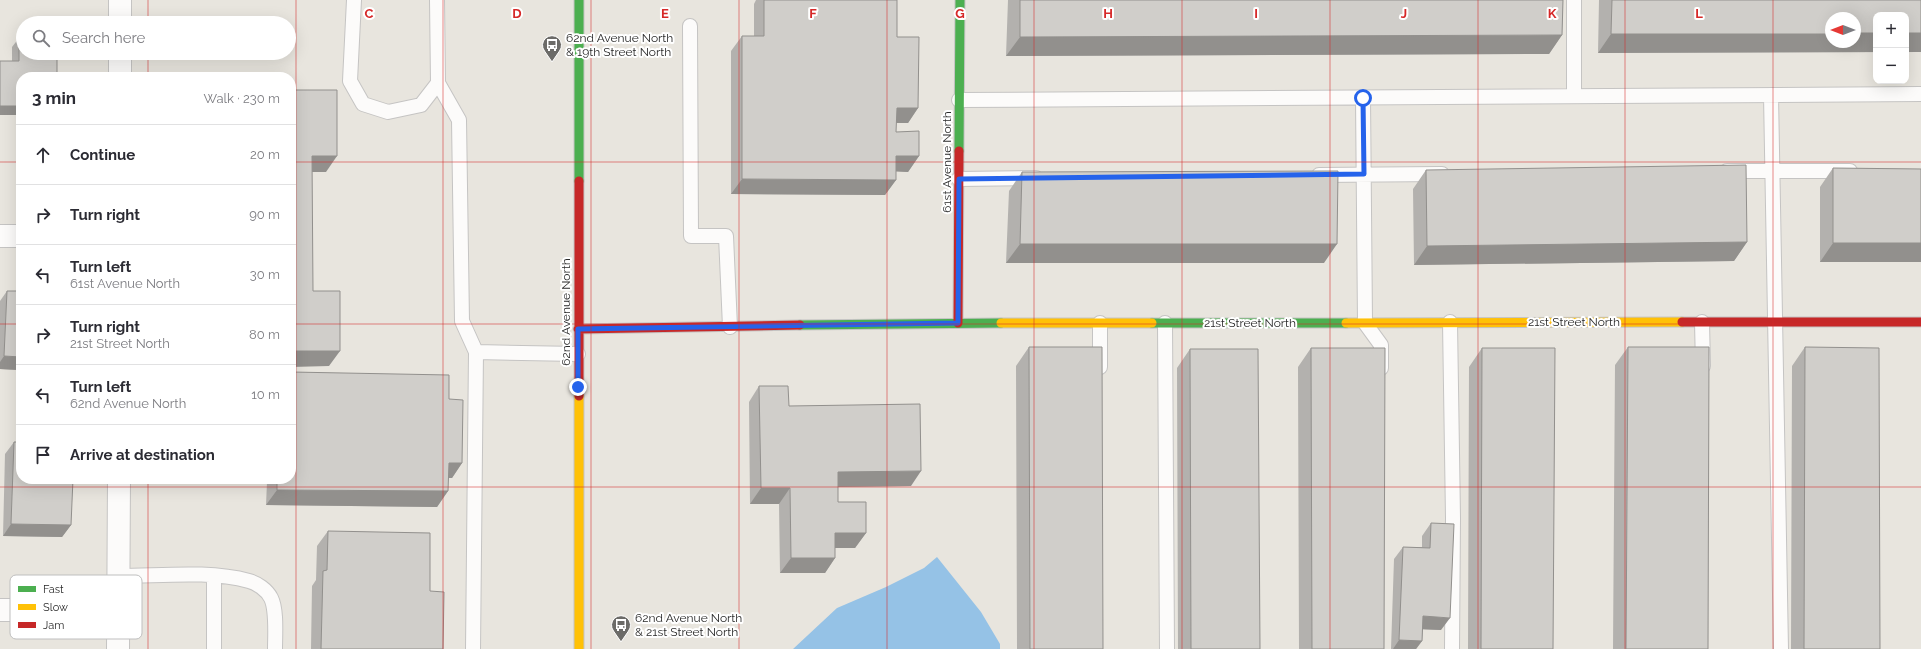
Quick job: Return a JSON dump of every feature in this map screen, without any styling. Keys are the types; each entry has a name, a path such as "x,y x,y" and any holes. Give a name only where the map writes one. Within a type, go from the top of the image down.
{"street":[{"path":"120,0 120,16"},
{"name":"62nd Avenue North","path":"579,0 579,649"},
{"name":"61st Avenue North","path":"958,323 960,0"},
{"path":"120,60 120,72"},
{"path":"0,236 16,236"},
{"name":"21st Street North","path":"578,329 958,323 1921,322"},
{"path":"119,484 119,575"}],"lane":[{"path":"354,0 350,81 363,104 388,112 421,105 438,83"},
{"path":"437,0 438,83 459,120 462,321 476,352 473,649"},
{"path":"1574,0 1574,96"},
{"path":"690,26 691,236 726,236 730,326"},
{"path":"959,100 1921,94"},
{"path":"1771,95 1781,649"},
{"path":"1363,98 1365,323 1382,345 1381,384"},
{"path":"1710,171 1866,170"},
{"path":"1308,175 1458,173"},
{"path":"959,179 1046,178"},
{"path":"1450,322 1453,518 1452,649"},
{"path":"1702,322 1703,378"},
{"path":"1100,323 1100,379"},
{"path":"1165,323 1167,649"},
{"path":"476,352 578,354"},
{"path":"142,576 214,576 251,582 266,590 271,598 274,618 275,649"},
{"path":"214,576 214,649"}],"water":[{"path":"937,557 981,612 1000,644 1000,649 793,649 837,608 886,587 924,568"}],"building":[{"path":"764,0 897,0 897,37 919,37 918,108 897,108 896,132 919,131 919,156 896,156 896,180 742,179 742,36 764,36"},
{"path":"1020,0 1563,0 1562,35 1020,37"},
{"path":"1612,0 1921,0 1921,33 1909,33 1909,12 1873,12 1873,33 1861,33 1861,12 1825,12 1825,34 1611,34"},
{"path":"57,60 57,72 16,72 16,106 0,106 0,61"},
{"path":"296,90 337,90 337,156 312,156 313,291 340,291 340,351 296,351"},
{"path":"1746,165 1747,242 1427,246 1426,170"},
{"path":"1833,168 1921,169 1921,243 1833,243"},
{"path":"1338,171 1337,244 1020,244 1022,172"},
{"path":"7,291 16,291 16,357 4,356"},
{"path":"1029,347 1102,347 1103,649 1030,649"},
{"path":"1628,347 1709,347 1708,649 1626,649"},
{"path":"1805,347 1879,348 1880,649 1804,649"},
{"path":"1311,348 1385,348 1384,649 1312,649"},
{"path":"1482,348 1555,348 1553,649 1481,649"},
{"path":"1190,349 1258,349 1260,649 1191,649"},
{"path":"296,372 449,375 449,399 463,400 462,463 449,463 448,491 277,490 277,484 296,484"},
{"path":"759,386 788,386 789,406 920,404 921,471 838,472 838,502 866,502 866,533 835,533 835,558 791,558 790,488 761,488"},
{"path":"14,442 16,442 16,484 73,484 71,525 11,524"},
{"path":"1431,523 1454,524 1450,618 1423,616 1422,641 1399,640 1403,547 1430,548"},
{"path":"328,531 430,533 430,591 444,592 443,649 321,649 323,571 327,570"}],"traffic: fast":[{"path":"579,0 579,181"},
{"path":"959,151 960,0"},
{"path":"800,325 1001,323"},
{"path":"1152,323 1346,323"}],"traffic: slow":[{"path":"1346,323 1682,322"},
{"path":"1001,323 1152,323"},
{"path":"579,396 579,649"}],"traffic: jam":[{"path":"958,323 959,151"},
{"path":"579,181 579,396"},
{"path":"1682,322 1921,322"},
{"path":"578,329 800,325"}],"place":[{"name":"62nd Avenue North & 19th Street North","path":"552,62"},
{"name":"62nd Avenue North & 21st Street North","path":"621,642"}],"route":[{"path":"578,387 578,329 958,323 959,179 1364,174 1363,98"}]}
